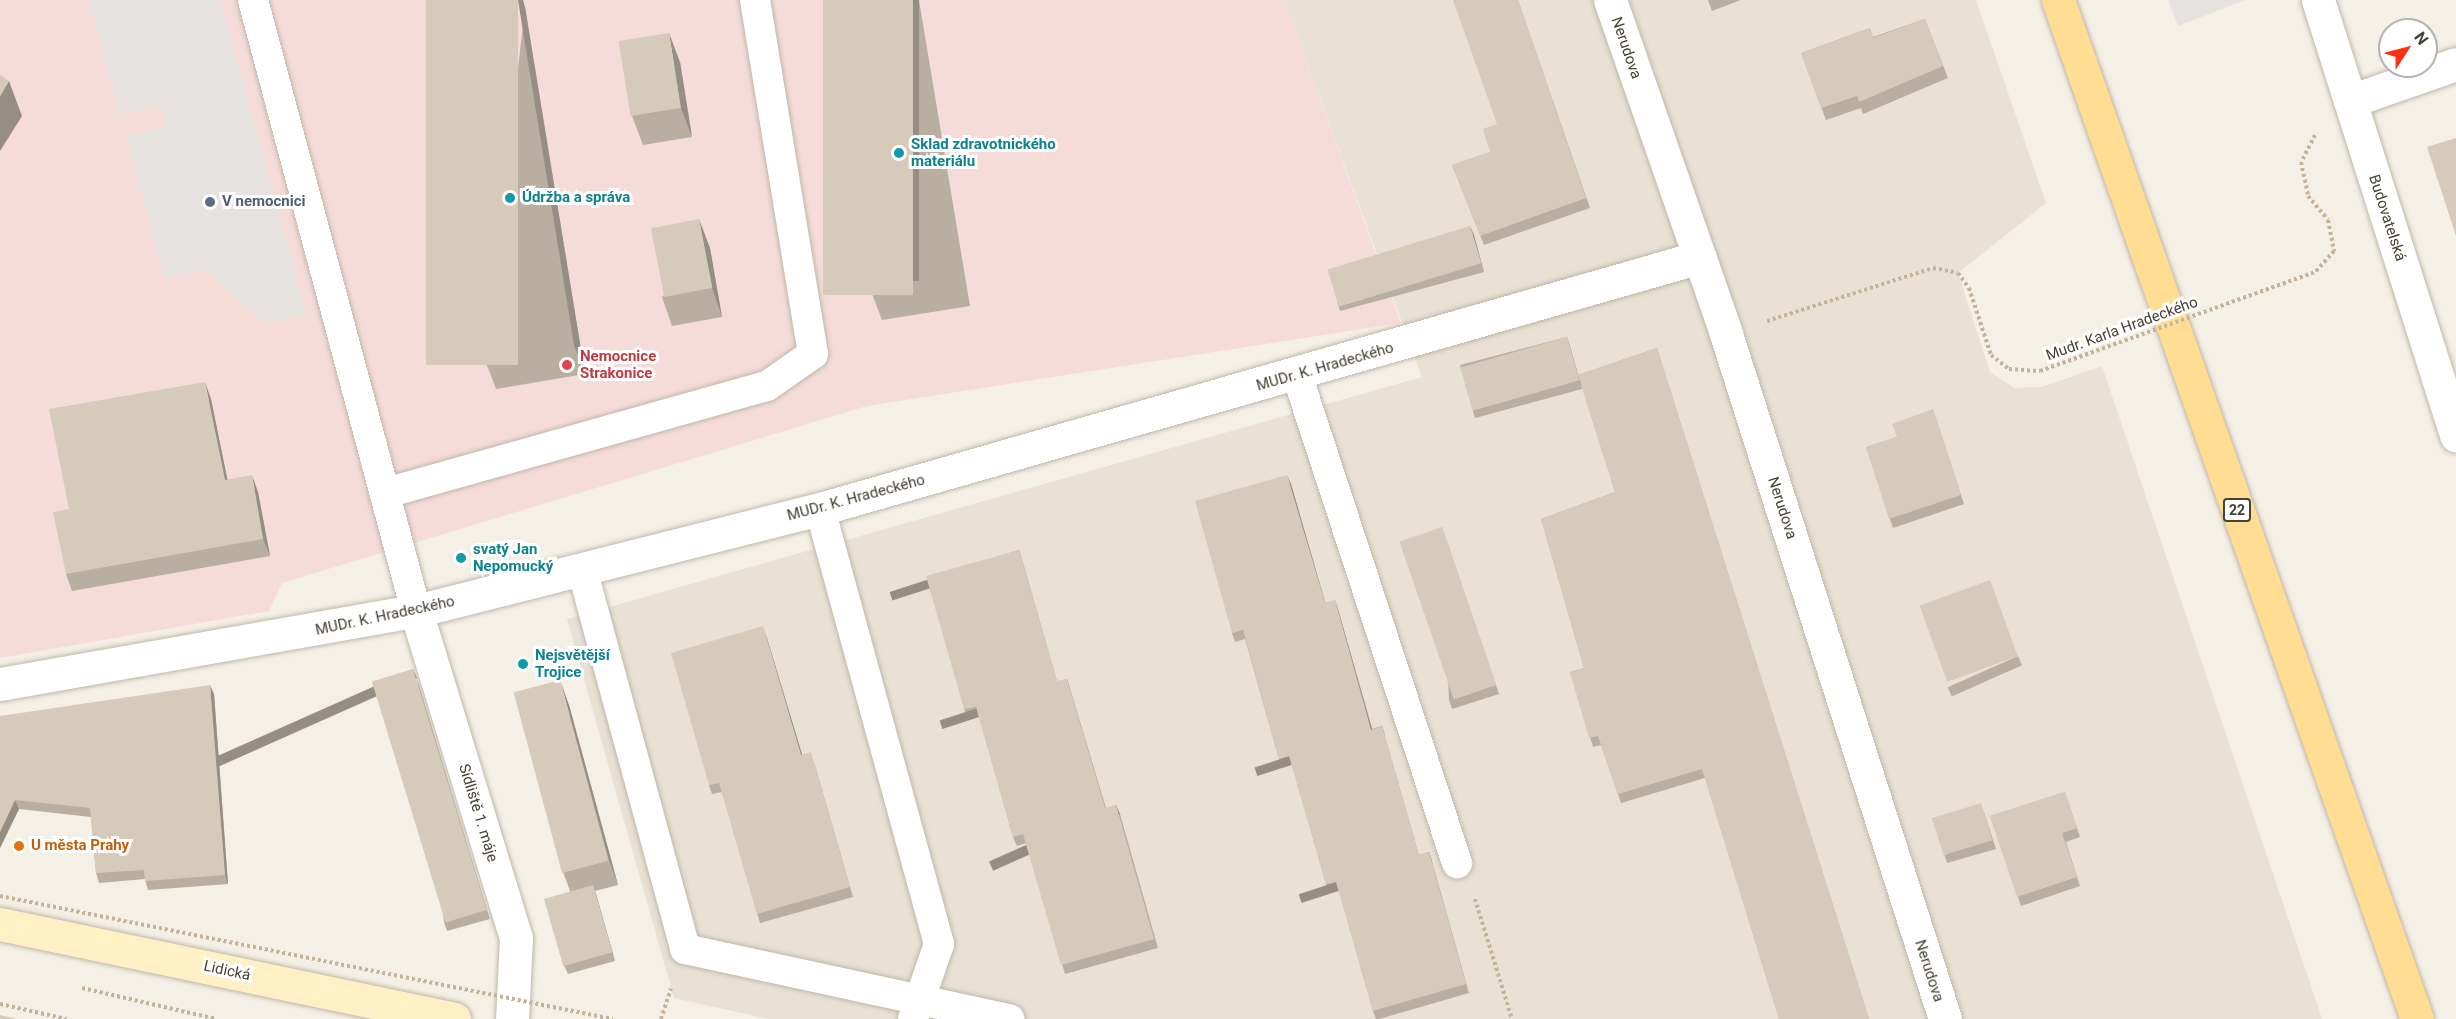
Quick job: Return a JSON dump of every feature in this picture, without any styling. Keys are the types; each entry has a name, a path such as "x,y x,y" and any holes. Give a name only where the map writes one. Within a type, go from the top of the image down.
{"main road":[{"name":"22","path":"2058,0 2417,1019"}],"street":[{"name":"Nerudova","path":"1610,0 1726,334 1945,1019"},
{"name":"Budovatelská","path":"2318,0 2456,436"},
{"path":"2350,100 2456,64"},
{"name":"MUDr. K. Hradeckého","path":"0,684 416,611 820,509 1297,375 1700,257"},
{"name":"Sídliště 1. máje","path":"416,611 516,938 514,1008"},
{"name":"Lidická","path":"0,924 454,1019"}],"lane":[{"path":"254,0 416,611"},
{"path":"386,493 767,386 813,354 755,0"},
{"path":"1297,375 1457,863"},
{"path":"820,509 939,944 916,1009"},
{"path":"582,569 685,949 916,1009 1010,1019"}],"path":[{"name":"Mudr. Karla Hradeckého","path":"1726,334 1933,268 1958,273 1969,288 1991,354 2008,369 2040,372 2315,272 2334,251 2328,220 2308,196 2301,162 2321,125 2350,100"},
{"path":"1457,863 1469,880 1512,1019"},
{"path":"0,896 514,1008 613,1019"},
{"path":"68,985 216,1019"},
{"path":"0,1004 66,1019"}],"shaded area":[{"name":"Nemocnice Strakonice","path":"0,0 1284,0 1401,323 867,406 282,583 269,611 0,658"},
{"name":"V nemocnici","path":"89,0 220,0 306,314 266,324 204,269 165,279 126,136 165,126 160,104 120,115"},
{"path":"1284,0 1976,0 2046,203 1958,273 1990,372 2014,388 2042,387 2102,366 2322,1019 769,1019 674,998 567,619 1422,377"},
{"path":"2168,0 2245,0 2178,26"}],"building":[{"path":"426,0 518,0 518,365 426,365"},
{"name":"Sklad zdravotnického materiálu","path":"823,0 913,0 913,295 823,295"},
{"path":"1453,0 1518,0 1586,198 1480,236 1452,165 1490,152 1483,129 1497,124"},
{"path":"1925,19 1943,66 1859,102 1857,96 1821,108 1801,53 1870,28 1873,38"},
{"path":"669,33 681,108 631,116 619,41"},
{"path":"0,75 9,81 0,96"},
{"path":"2456,138 2456,236 2427,147"},
{"path":"699,219 712,288 664,297 651,228"},
{"path":"1470,226 1481,263 1339,307 1328,270"},
{"path":"1567,337 1579,380 1473,411 1460,368"},
{"path":"1657,348 1869,1019 1779,1019 1702,769 1618,794 1598,736 1589,738 1570,672 1584,668 1541,519 1615,492 1578,375"},
{"path":"205,382 225,480 252,475 263,539 66,574 53,512 69,509 49,409"},
{"path":"1933,409 1961,495 1889,519 1866,447 1897,437 1892,424"},
{"path":"1287,475 1325,603 1335,600 1371,730 1382,726 1419,855 1429,852 1466,984 1373,1011 1336,882 1326,884 1289,756 1279,759 1243,630 1232,633 1195,501"},
{"path":"1442,527 1496,685 1454,700 1399,542"},
{"path":"1019,550 1057,681 1067,679 1105,808 1116,805 1154,939 1061,965 1023,834 1013,837 976,707 964,709 926,576"},
{"path":"1990,580 2018,656 1947,682 1920,606"},
{"path":"763,626 801,755 811,752 850,887 757,914 719,783 709,785 671,653"},
{"path":"413,669 487,910 446,923 372,682"},
{"path":"560,680 608,861 562,873 514,692"},
{"path":"210,685 225,875 145,881 144,870 96,873 90,808 15,800 0,832 0,716"},
{"path":"2065,792 2077,828 2062,833 2077,877 2017,897 1990,816"},
{"path":"1981,803 1992,840 1944,855 1932,818"},
{"path":"593,885 612,952 563,966 544,899"},
{"path":"0,1015 17,1019 0,1019"}],"place":[{"name":"Sklad zdravotnického materiálu","path":"899,153"},
{"name":"Údržba a správa","path":"510,198"},
{"name":"V nemocnici","path":"210,202"},
{"name":"Nemocnice Strakonice","path":"567,365"},
{"name":"svatý Jan Nepomucký","path":"461,558"},
{"name":"Nejsvětější Trojice","path":"523,664"},
{"name":"U města Prahy","path":"19,846"}]}
